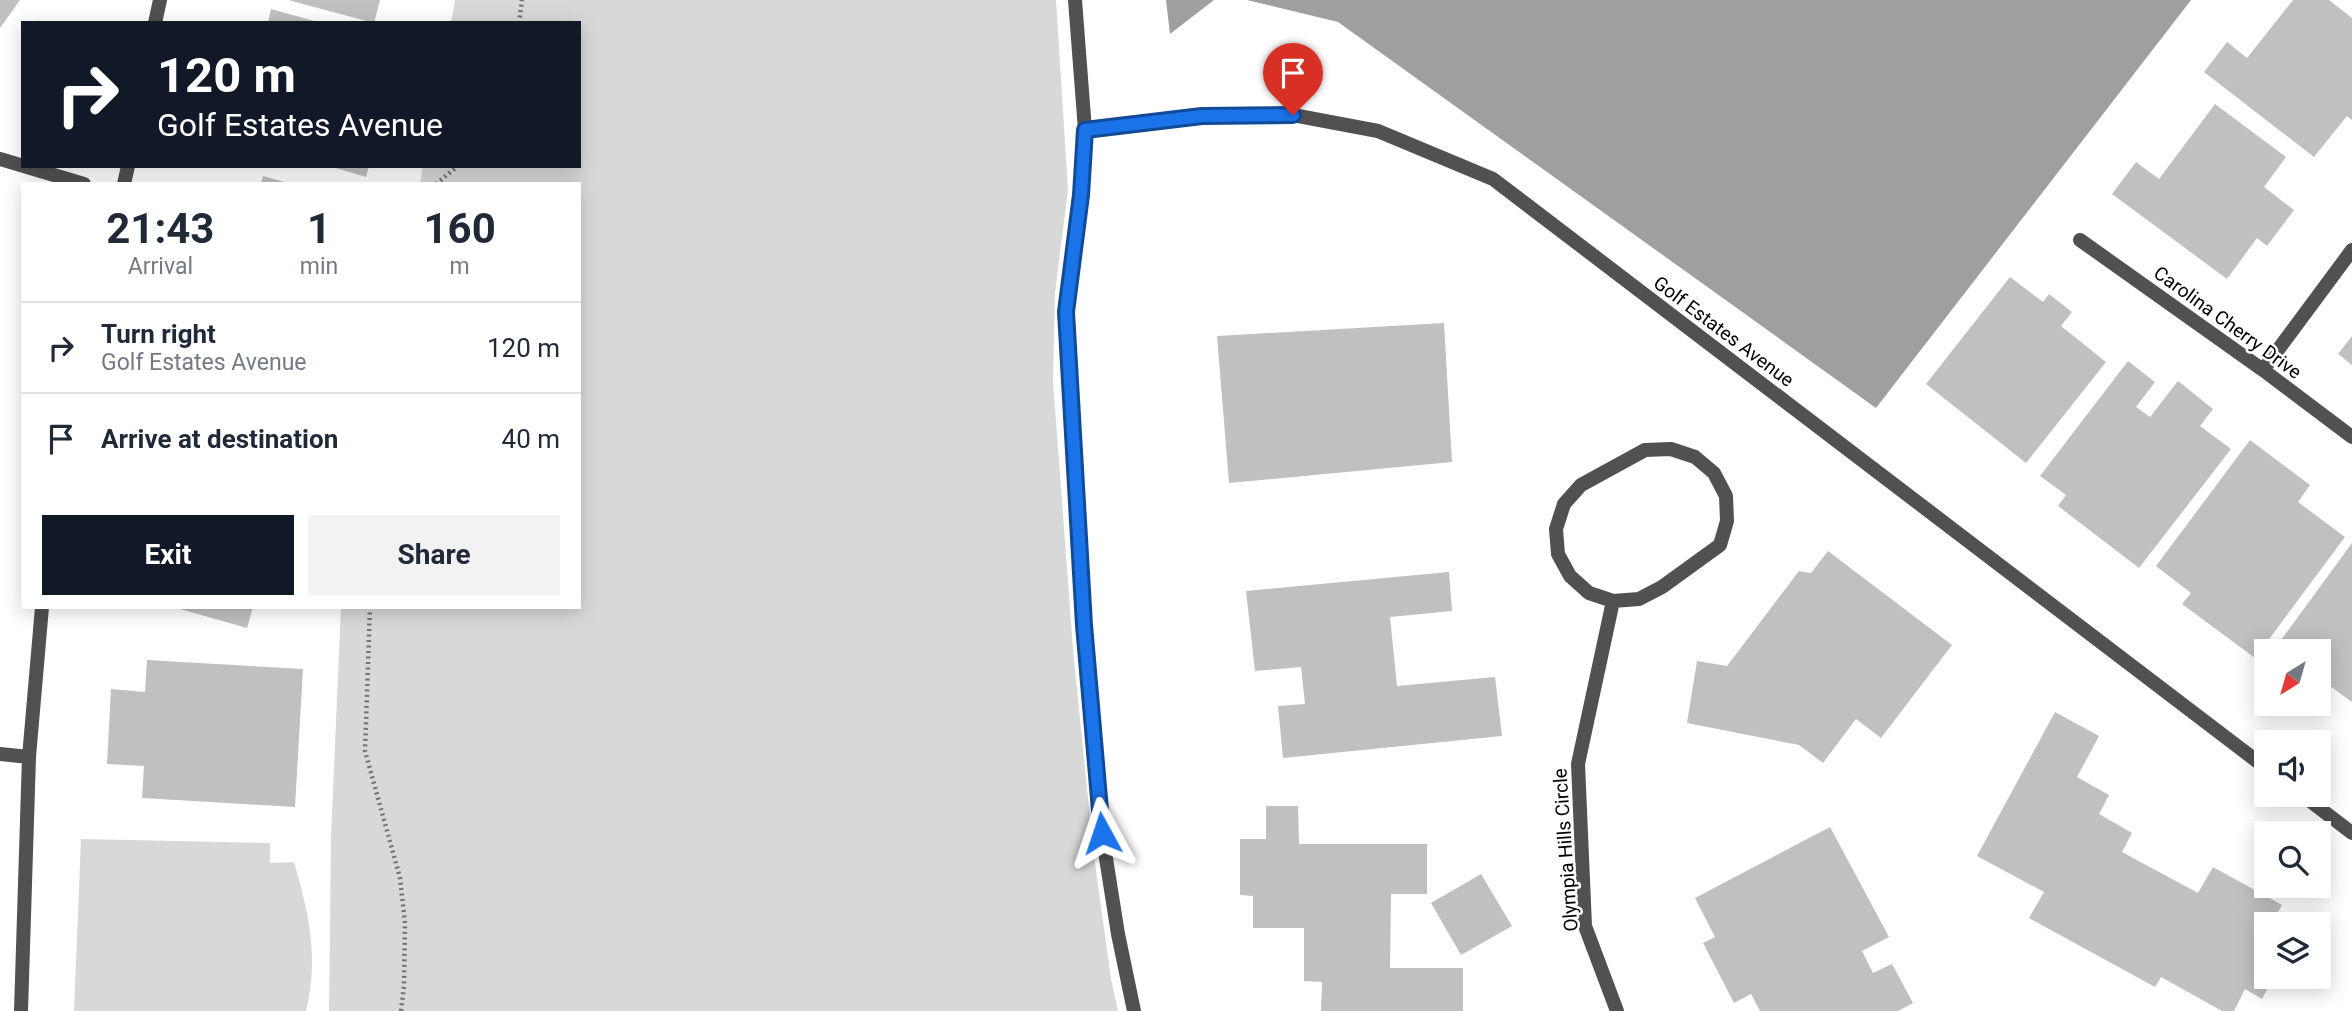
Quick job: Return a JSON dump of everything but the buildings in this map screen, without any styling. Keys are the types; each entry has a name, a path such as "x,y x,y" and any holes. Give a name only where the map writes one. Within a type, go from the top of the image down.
{"street":[{"path":"155,21 160,0"},
{"path":"1075,0 1085,130 1081,195 1066,312 1070,404 1084,625 1102,833 1118,934 1134,1011"},
{"name":"Golf Estates Avenue","path":"1085,130 1202,116 1293,115 1378,131 1493,179 2254,759"},
{"path":"0,159 21,165"},
{"path":"30,168 77,182"},
{"name":"Carolina Cherry Drive","path":"2080,240 2352,437"},
{"path":"2263,370 2352,250"},
{"path":"1671,449 1695,457 1714,473 1726,496 1727,522 1720,545 1662,587 1639,599 1613,601 1589,593 1570,576 1558,554 1556,529 1564,504 1581,485 1645,450 1671,449"},
{"name":"Olympia Hills Circle","path":"1613,601 1578,764 1585,926 1617,1011"},
{"path":"21,1011 29,757 42,609"},
{"path":"0,754 29,757"},
{"path":"2318,807 2352,833"}],"path":[{"path":"519,21 522,0"},
{"path":"438,182 456,168"},
{"path":"370,609 365,751 401,889 405,923 401,1011"}],"shaded area":[{"path":"455,0 1056,0 1068,190 1055,293 1053,381 1073,649 1093,849 1118,1011 329,1011 331,836 341,609 581,609 581,182 420,182 423,168 581,168 581,21 451,21"},
{"path":"1166,0 1214,0 1170,34"},
{"path":"1247,0 2191,0 1876,408 1338,22"},
{"path":"81,839 270,843 270,863 294,862 308,918 312,972 306,1011 74,1011"}],"route":[{"path":"1102,833 1084,625 1066,312 1081,195 1085,130 1202,116 1293,115"}]}
